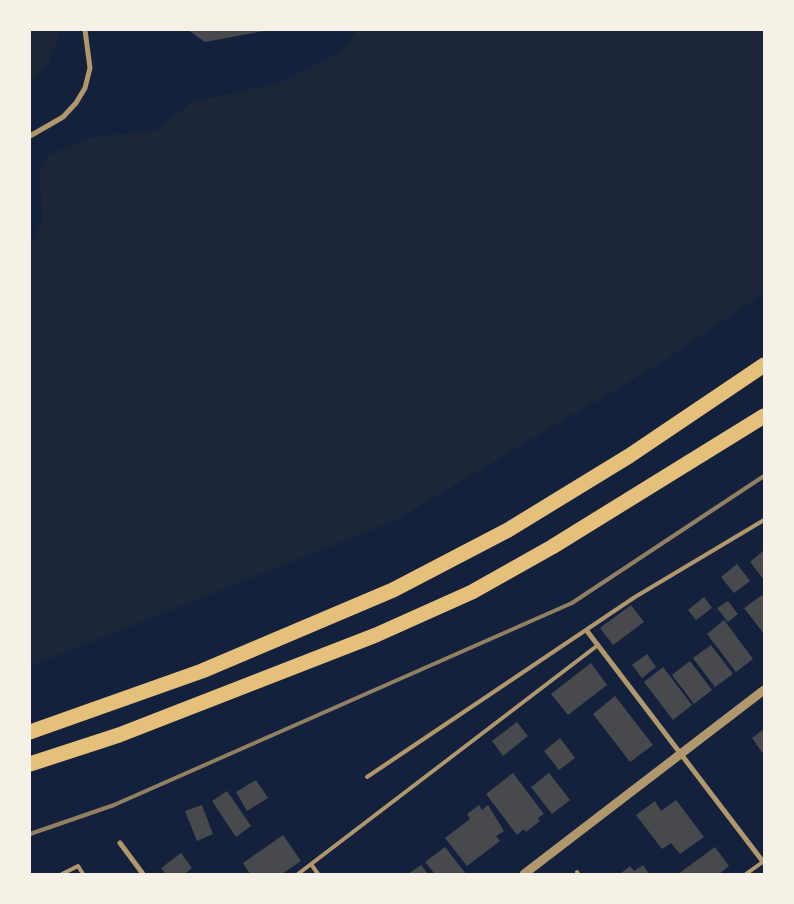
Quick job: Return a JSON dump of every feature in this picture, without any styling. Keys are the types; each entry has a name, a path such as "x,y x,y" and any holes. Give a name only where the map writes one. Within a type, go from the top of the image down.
{"highway":[{"path":"30,732 202,671 393,590 508,530 629,456 764,365"},
{"path":"30,764 120,735 339,650 472,592 552,547 764,416"}],"street":[{"path":"30,136 63,117 76,103 85,88 90,68 85,30"},
{"path":"587,630 764,862"},
{"path":"524,874 764,690"},
{"path":"120,843 143,874"}],"lane":[{"path":"367,777 635,597 764,520"},
{"path":"298,874 598,645"},
{"path":"746,874 764,862"},
{"path":"311,864 318,874"},
{"path":"62,874 78,866 83,874"}],"shaded area":[{"path":"30,30 61,30 50,61 30,86"},
{"path":"357,30 764,30 764,293 665,360 398,519 30,666 30,246 43,219 39,174 49,154 90,138 155,130 193,102 278,83 342,51"}],"building":[{"path":"188,30 264,30 264,31 205,42"},
{"path":"764,550 764,580 750,562"},
{"path":"737,564 750,581 734,593 721,577"},
{"path":"762,595 764,598 764,634 744,608"},
{"path":"704,597 712,608 696,620 688,610"},
{"path":"728,601 738,614 728,622 717,608"},
{"path":"631,605 644,622 613,645 600,628"},
{"path":"724,620 753,659 736,672 707,634"},
{"path":"711,645 733,674 715,687 693,658"},
{"path":"647,654 656,667 642,678 632,665"},
{"path":"690,661 712,690 694,704 672,675"},
{"path":"591,663 607,685 568,715 551,694"},
{"path":"663,667 692,705 673,720 644,682"},
{"path":"615,696 653,745 630,762 593,714"},
{"path":"517,722 528,736 503,756 492,741"},
{"path":"764,729 764,755 752,738"},
{"path":"560,738 575,758 559,770 544,751"},
{"path":"513,773 544,814 538,818 540,821 526,832 524,829 517,835 486,794"},
{"path":"549,773 570,800 552,814 531,787"},
{"path":"256,780 268,798 247,811 236,792"},
{"path":"227,791 251,826 236,837 212,801"},
{"path":"676,800 704,837 680,854 671,843 662,849 636,815 655,801 661,811"},
{"path":"202,805 213,834 197,841 185,811"},
{"path":"479,805 482,810 488,805 504,831 496,836 500,841 467,866 445,838 470,819 467,814"},
{"path":"283,835 301,861 282,874 250,874 243,863"},
{"path":"445,847 466,874 435,874 425,862"},
{"path":"715,847 729,866 719,874 678,874"},
{"path":"181,853 192,868 184,874 166,874 161,868"},
{"path":"421,865 428,874 408,874"},
{"path":"643,865 649,874 620,874 630,866 634,871"}],"railway":[{"path":"30,834 114,805 572,603 764,476"}]}
